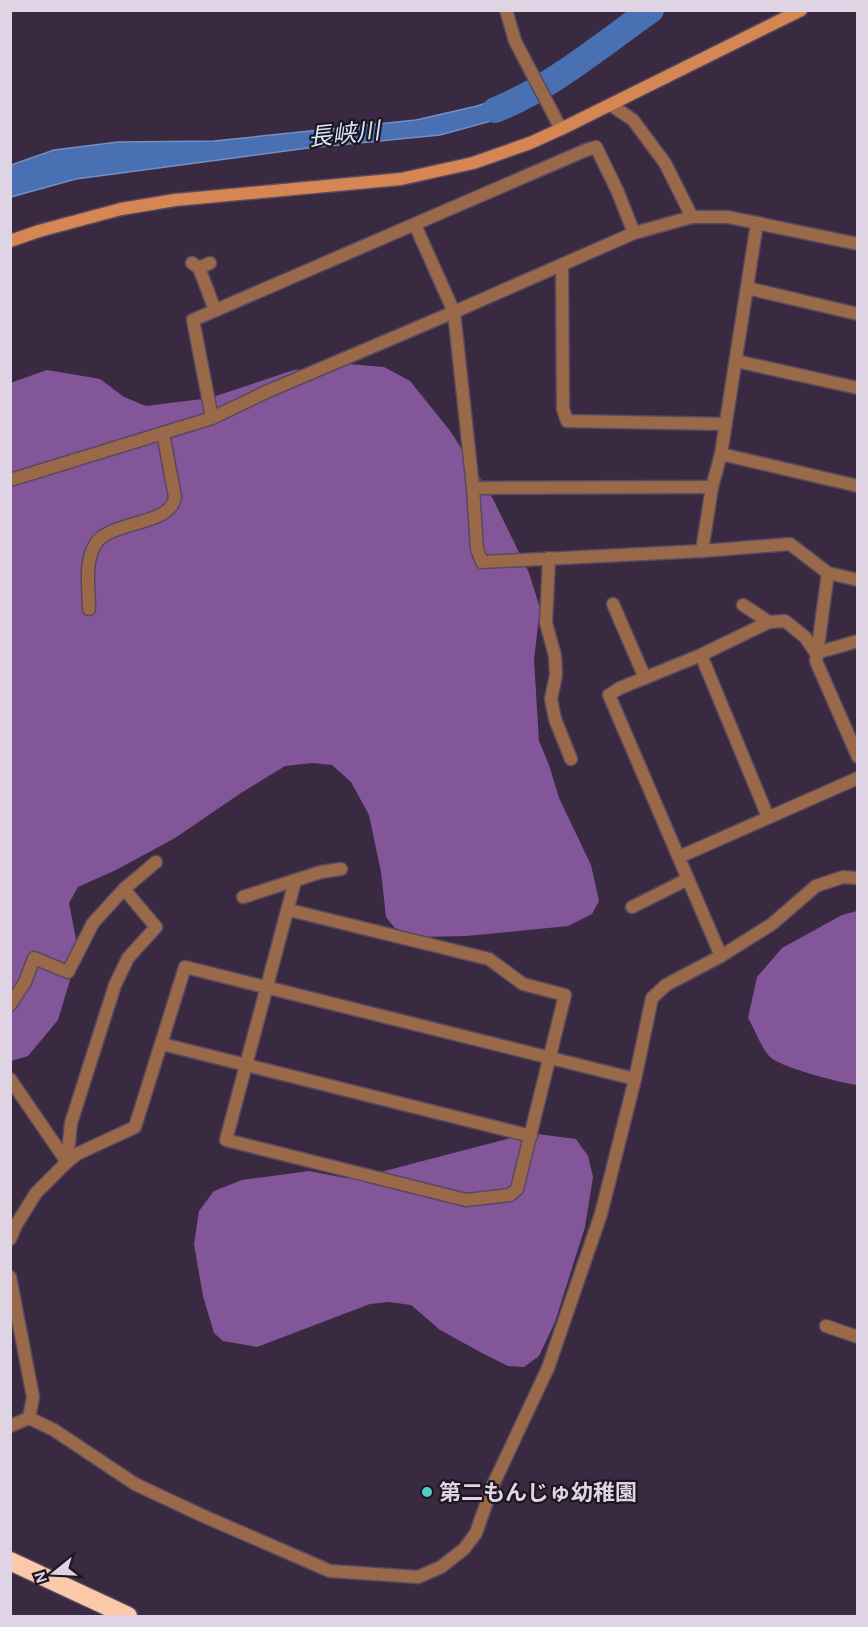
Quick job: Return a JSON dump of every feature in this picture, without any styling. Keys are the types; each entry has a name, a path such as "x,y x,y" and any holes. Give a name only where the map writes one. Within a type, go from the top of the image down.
{"highway":[{"path":"10,1562 128,1617"}],"street":[{"path":"506,10 515,41 561,129"},
{"path":"10,241 121,208 175,200 401,179 473,163 530,143 561,129 801,10"},
{"path":"610,105 633,120 640,128 665,163 692,217"},
{"path":"212,418 193,320 215,310 597,147 634,233"},
{"path":"10,480 212,418 266,392 634,233 692,217 728,217 858,244"},
{"path":"702,551 712,487 721,454 757,223"},
{"path":"415,225 454,312 477,549 482,562 702,551 790,544 828,573 858,580"},
{"path":"210,262 195,265 215,310"},
{"path":"562,265 562,410 567,422 725,424"},
{"path":"747,288 858,314"},
{"path":"736,361 858,388"},
{"path":"89,609 89,561 95,543 105,534 160,515 172,507 175,496 163,433"},
{"path":"721,454 858,486"},
{"path":"472,488 712,487"},
{"path":"549,558 546,622 555,656 556,675 551,699 555,719 571,759"},
{"path":"828,573 816,661 858,757"},
{"path":"613,604 645,678"},
{"path":"743,604 769,622"},
{"path":"721,956 609,695 769,622 785,621 805,637 816,653"},
{"path":"816,653 858,641"},
{"path":"701,655 768,817"},
{"path":"679,857 858,778"},
{"path":"10,1005 25,982 34,958 68,972 93,923 124,889 156,862"},
{"path":"243,897 321,872 341,869"},
{"path":"10,1426 29,1418 54,1430 135,1484 330,1571 418,1577 441,1567 464,1550 476,1533 492,1487 548,1368 601,1214 635,1079 652,998 666,985 721,956 772,924 816,886 843,877 858,878"},
{"path":"632,907 688,879"},
{"path":"289,910 489,959 523,984 565,995 517,1189 510,1195 466,1200 226,1140 295,881"},
{"path":"67,1162 71,1123 115,985 128,958 156,927 124,889"},
{"path":"10,1239 13,1223 36,1193 67,1162 77,1154 135,1127 185,967 635,1079"},
{"path":"162,1044 531,1136"},
{"path":"10,1079 67,1162"},
{"path":"10,1277 33,1397 29,1418"},
{"path":"826,1326 858,1337"}],"shaded area":[{"path":"348,364 384,367 410,381 451,432 493,499 529,573 540,608 534,660 539,741 559,798 591,865 599,901 592,914 568,926 466,936 420,937 395,928 386,917 381,872 369,815 351,782 332,765 312,763 285,766 175,838 116,870 78,887 69,903 78,950 58,1020 28,1056 11,1061 10,383 47,370 71,374 100,379 124,397 146,406 210,398 294,370"},
{"path":"858,911 857,1085 811,1074 775,1060 766,1052 748,1018 757,977 782,948 842,915"},
{"path":"530,1133 576,1139 588,1156 593,1177 585,1227 555,1322 539,1356 524,1367 508,1366 440,1330 411,1305 389,1302 370,1304 257,1347 223,1341 214,1333 203,1296 194,1244 199,1211 214,1191 242,1180 309,1171 345,1178 369,1175"}],"water":[{"path":"514,94 536,98 502,118 440,135 308,148 76,179 11,197 11,165 54,150 118,142 214,141 416,120 477,106"}],"waterway":[{"name":"長峡川","path":"495,110 555,78 651,10"}],"place":[{"name":"第二もんじゅ幼稚園","path":"427,1492"}]}
